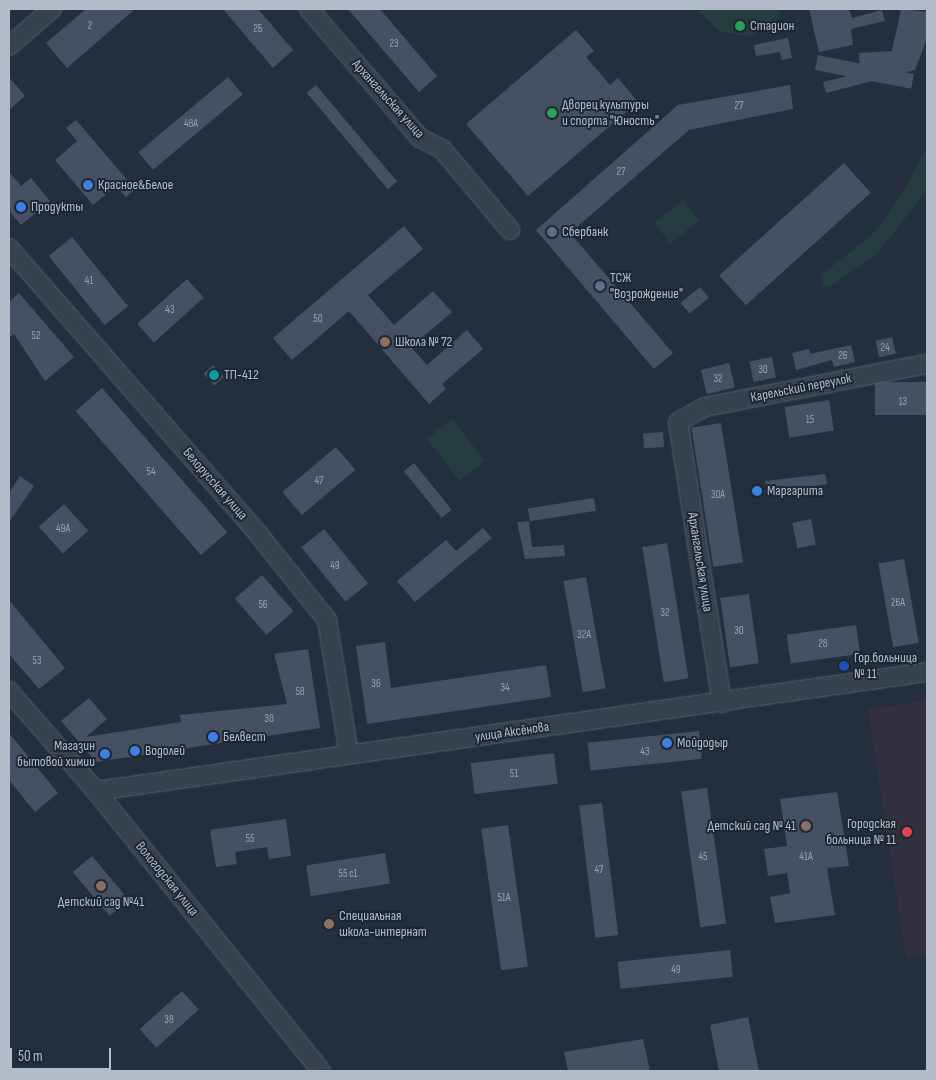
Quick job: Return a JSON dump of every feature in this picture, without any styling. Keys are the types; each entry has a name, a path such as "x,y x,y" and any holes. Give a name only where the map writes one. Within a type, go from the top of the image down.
{"street":[{"path":"9,46 52,9"},
{"name":"Архангельская улица","path":"309,9 420,138 442,149 510,230"},
{"name":"Белорусская улица","path":"9,248 259,535 327,620 349,754"},
{"name":"Карельский переулок","path":"678,422 705,407 927,364"},
{"name":"Архангельская улица","path":"678,422 722,703"},
{"name":"улица Аксёнова","path":"96,791 722,703 927,672"},
{"name":"Вологодская улица","path":"9,691 96,791 321,1071"}],"shaded area":[{"name":"Городская больница № 11","path":"927,700 927,955 906,958 868,709"}],"green space":[{"name":"Стадион","path":"696,9 782,9 776,21 750,36 719,31"},
{"path":"927,147 927,190 877,254 828,288 823,287 821,275 871,236 899,199"},
{"path":"683,200 699,220 671,243 654,223"},
{"path":"452,419 485,461 459,480 427,439"}],"building":[{"path":"86,9 135,9 67,68 46,43"},
{"path":"223,9 258,9 293,50 273,68"},
{"path":"348,9 380,9 437,76 419,92"},
{"path":"809,9 849,9 852,18 882,10 885,21 851,29 853,45 819,52"},
{"path":"901,9 927,12 927,39 915,70 826,93 823,82 860,73 859,53 892,51"},
{"name":"Дворец культуры и спорта \"Юность\"","path":"576,30 594,51 586,57 610,85 618,78 638,102 528,196 466,124"},
{"path":"788,38 792,58 782,60 780,52 756,56 754,45"},
{"path":"818,55 914,74 911,89 815,70"},
{"path":"9,77 25,96 9,110"},
{"path":"228,77 243,95 153,170 138,152"},
{"path":"316,85 397,182 388,189 307,93"},
{"path":"790,85 793,109 689,130 570,233 673,353 654,369 536,230 678,105"},
{"path":"76,120 135,189 126,197 116,186 93,205 55,160 77,141 66,128"},
{"path":"844,163 871,193 746,305 719,275"},
{"path":"9,172 21,186 31,178 50,201 21,225 9,211"},
{"path":"404,226 423,249 368,295 394,325 433,291 452,312 411,347 427,365 467,330 483,349 442,384 446,389 429,404 349,311 292,360 273,338"},
{"path":"72,237 128,306 105,325 49,256"},
{"path":"187,279 204,298 154,342 137,324"},
{"path":"700,287 709,298 689,314 681,303"},
{"path":"19,293 74,357 45,381 14,334 9,338 9,302"},
{"path":"892,337 896,354 879,357 875,341"},
{"path":"851,345 855,362 834,367 832,360 796,370 792,353 809,349 810,354"},
{"path":"772,357 776,378 753,382 749,361"},
{"path":"729,363 735,387 707,394 701,370"},
{"name":"ТП-412","path":"213,365 224,377 214,386 203,374"},
{"path":"875,382 927,382 927,415 875,415"},
{"path":"102,388 227,532 201,555 76,411"},
{"path":"829,400 834,431 789,438 785,407"},
{"path":"721,423 743,562 713,567 691,428"},
{"path":"663,432 664,447 644,448 643,433"},
{"path":"336,447 355,470 302,515 282,492"},
{"path":"414,463 452,510 442,518 404,471"},
{"path":"825,474 827,484 767,494 765,481"},
{"path":"20,476 34,486 9,522 9,493"},
{"path":"594,498 596,511 530,521 528,508"},
{"path":"64,504 88,531 63,554 39,527"},
{"path":"811,519 816,545 797,548 792,523"},
{"path":"529,521 532,547 564,545 565,556 525,559 517,522"},
{"path":"483,528 492,538 415,602 397,581 446,540 456,551"},
{"path":"324,529 368,583 346,602 301,547"},
{"path":"667,543 688,678 664,682 642,547"},
{"path":"904,559 919,643 893,647 878,564"},
{"path":"262,575 293,611 266,635 235,599"},
{"path":"586,577 606,688 583,692 563,581"},
{"path":"749,594 759,663 730,667 720,598"},
{"path":"9,600 65,668 39,689 9,654"},
{"path":"856,625 860,654 791,663 787,635"},
{"path":"385,642 391,688 546,665 551,697 367,724 356,646"},
{"path":"308,649 320,728 96,762 61,721 89,698 107,719 86,737 181,722 180,715 287,704 274,654"},
{"path":"699,731 702,759 591,771 588,743"},
{"path":"9,733 58,793 35,812 9,780"},
{"path":"554,753 558,784 474,794 471,763"},
{"path":"707,788 726,924 700,927 681,792"},
{"path":"837,792 849,866 827,868 835,915 775,923 770,897 790,893 787,873 768,876 764,849 787,846 780,799"},
{"path":"602,803 618,935 595,938 579,806"},
{"path":"286,819 291,856 269,859 267,847 235,852 237,864 216,867 210,830"},
{"path":"508,825 528,967 501,970 481,829"},
{"path":"385,853 390,884 311,896 306,866"},
{"name":"Детский сад №41","path":"92,856 129,900 109,916 73,872"},
{"path":"730,950 733,977 620,989 618,962"},
{"path":"182,991 199,1010 156,1048 140,1029"},
{"path":"748,1017 759,1071 719,1071 710,1025"},
{"path":"643,1039 650,1071 568,1071 564,1052"}],"place":[{"name":"Стадион","path":"740,26"},
{"name":"Дворец культуры и спорта \"Юность\"","path":"552,113"},
{"name":"Красное&Белое","path":"88,185"},
{"name":"Продукты","path":"21,207"},
{"name":"Сбербанк","path":"552,232"},
{"name":"ТСЖ \"Возрождение\"","path":"600,286"},
{"name":"Школа № 72","path":"385,342"},
{"name":"ТП-412","path":"214,375"},
{"name":"Маргарита","path":"757,491"},
{"name":"Гор.больница № 11","path":"844,666"},
{"name":"Белвест","path":"213,737"},
{"name":"Мойдодыр","path":"667,743"},
{"name":"Водолей","path":"135,751"},
{"name":"Магазин бытовой химии","path":"105,754"},
{"name":"Детский сад № 41","path":"806,826"},
{"name":"Городская больница № 11","path":"907,832"},
{"name":"Детский сад №41","path":"101,886"},
{"name":"Специальная школа-интернат","path":"329,924"}]}
